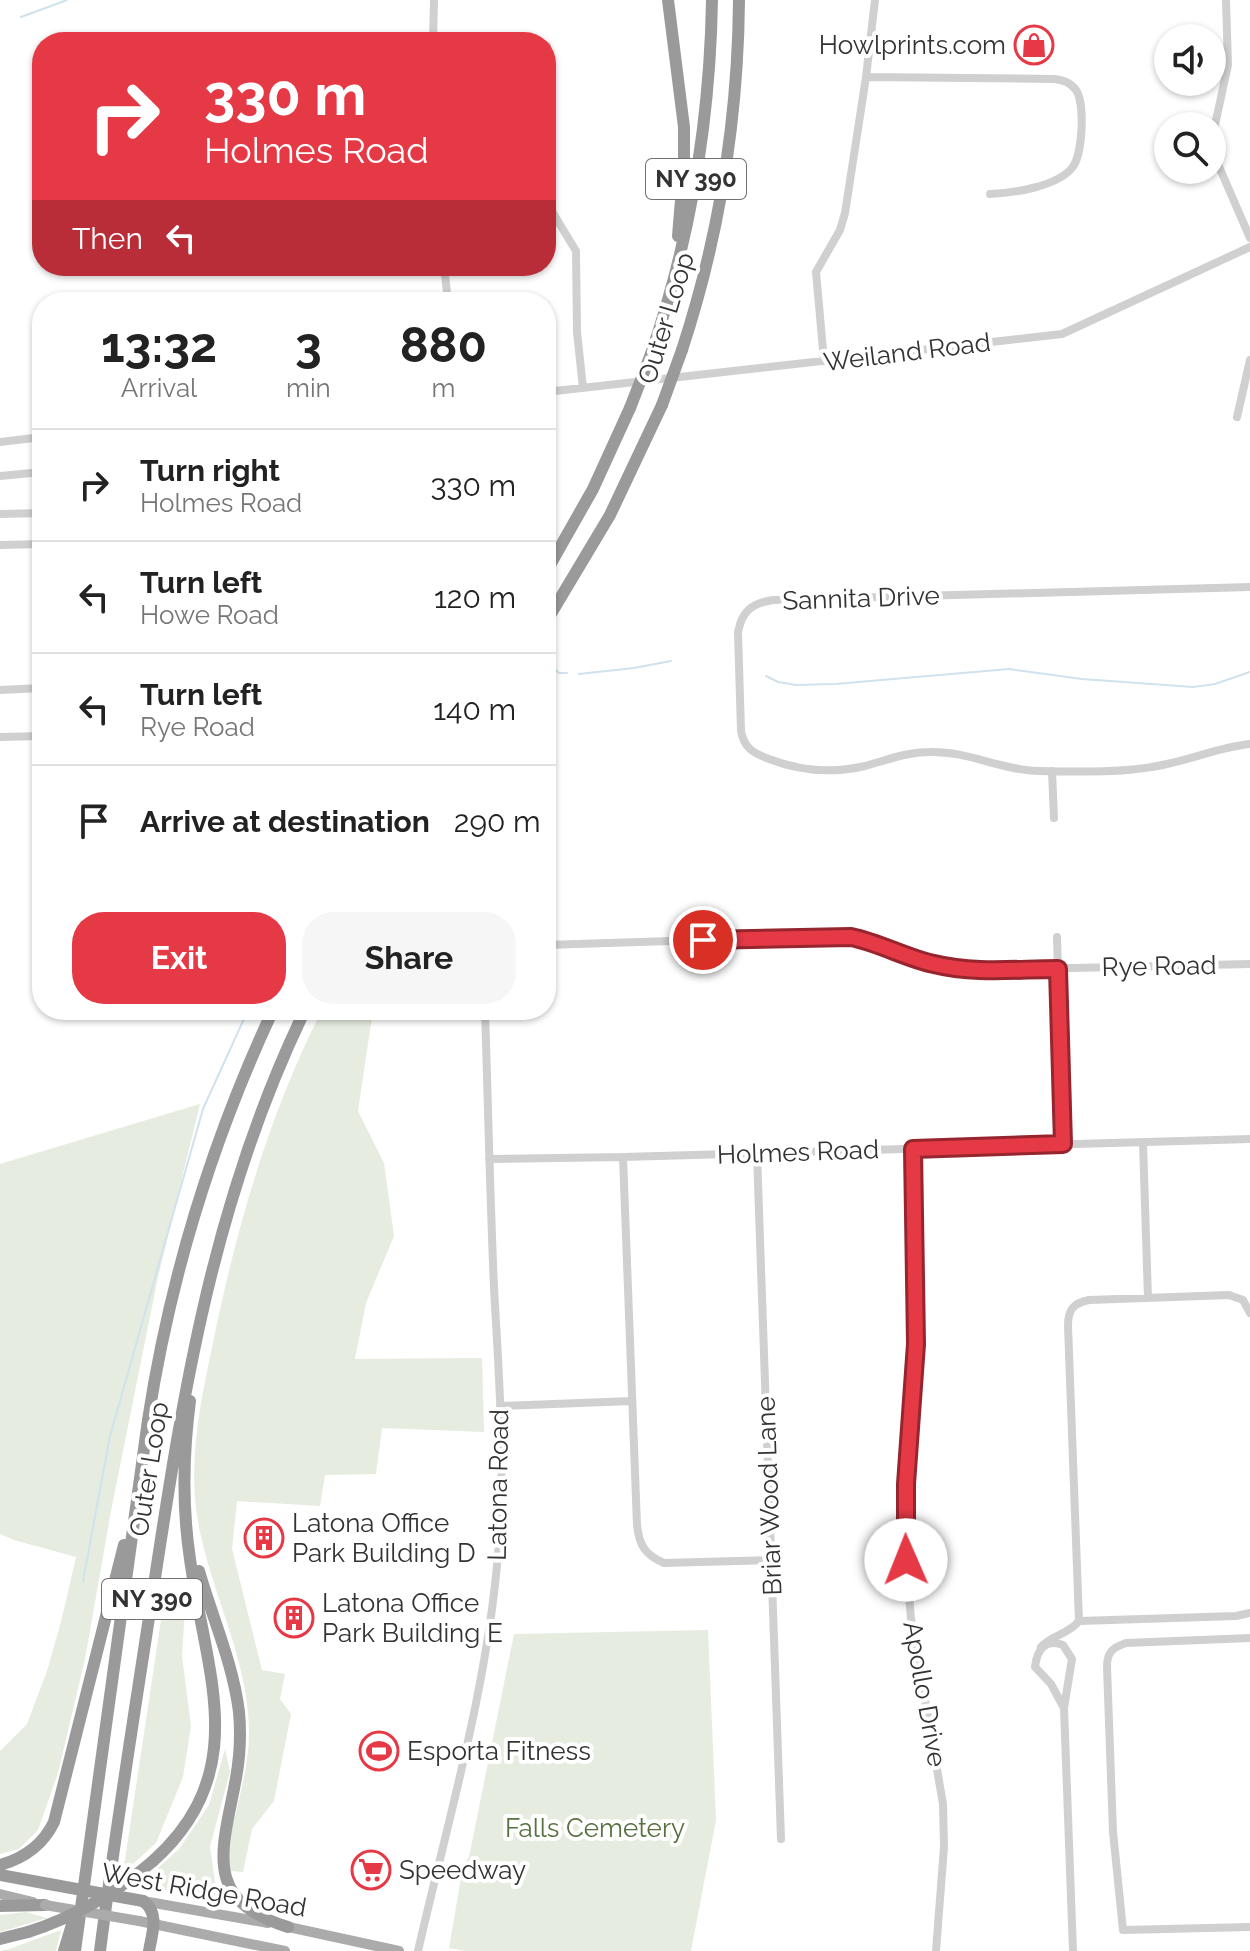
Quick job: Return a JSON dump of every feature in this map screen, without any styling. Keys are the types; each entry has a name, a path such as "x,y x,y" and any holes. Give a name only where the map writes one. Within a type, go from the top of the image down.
{"highway":[{"path":"668,0 684,141 675,276"},
{"name":"Outer Loop","path":"556,554 593,489 630,408 651,354 675,276 692,202 703,128 712,0"},
{"name":"Outer Loop","path":"556,605 617,501 662,405 682,350 704,275 725,171 736,79 739,0"},
{"name":"Outer Loop","path":"75,1951 161,1344 191,1226 224,1125 269,1020"},
{"name":"Outer Loop","path":"100,1951 177,1430 204,1295 224,1220 253,1132 301,1020"},
{"path":"0,1939 28,1932 96,1902 153,1861 179,1834 197,1807 210,1773 216,1738 215,1701 189,1556 185,1510 185,1443 204,1295"},
{"path":"0,1865 34,1849 48,1834 56,1817 142,1463"},
{"path":"185,1510 200,1576 232,1678 239,1720 240,1755 223,1837 223,1868 230,1887 247,1906 288,1927"},
{"path":"64,1951 85,1868"},
{"name":"West Ridge Road","path":"0,1875 143,1901"},
{"path":"143,1901 152,1910 154,1924 149,1951"},
{"path":"0,1906 45,1905"}],"main road":[{"name":"West Ridge Road","path":"0,1894 285,1951"},
{"name":"West Ridge Road","path":"143,1901 399,1951"}],"street":[{"path":"433,32 434,0"},
{"path":"824,361 816,272 840,230 845,213 875,0"},
{"path":"1226,0 1228,65 1215,125 1214,155 1250,238"},
{"path":"866,77 1054,79 1072,85 1080,101 1079,152 1073,167 1060,177 1019,193 990,194"},
{"path":"556,218 576,251 577,332 583,388"},
{"name":"Weiland Road","path":"556,391 1062,334 1250,247"},
{"path":"1237,417 1250,360"},
{"path":"0,442 32,438"},
{"path":"0,476 32,473"},
{"path":"0,514 32,513"},
{"path":"0,545 32,544"},
{"name":"Sannita Drive","path":"1250,587 773,600 754,604 742,618 738,632 741,731 745,745 758,756 801,769 832,771 914,753 950,753 1019,770 1154,767 1250,744"},
{"path":"0,690 32,688"},
{"path":"0,737 32,736"},
{"path":"1052,771 1054,818"},
{"name":"Rye Road","path":"556,945 829,936 869,941 913,958 956,969 1250,964"},
{"path":"1057,937 1063,1144"},
{"name":"Latona Road","path":"418,1951 476,1705 489,1630 500,1516 500,1406 485,1020"},
{"name":"Holmes Road","path":"489,1159 1250,1139"},
{"path":"1143,1143 1148,1298"},
{"name":"Apollo Drive","path":"913,1149 916,1344 906,1484 906,1560 911,1619 943,1804 944,1847 936,1951"},
{"name":"Briar Wood Lane","path":"757,1154 781,1839"},
{"path":"623,1157 637,1525 641,1546 646,1553 664,1563 772,1560"},
{"path":"1079,1621 1070,1311 1081,1302 1229,1295 1243,1300 1250,1313"},
{"path":"500,1406 632,1401"},
{"path":"1064,1708 1059,1695 1035,1667 1036,1655 1052,1638 1067,1632 1079,1621 1250,1613"},
{"path":"1250,1638 1126,1643 1113,1648 1107,1656 1113,1832 1123,1930 1250,1927"},
{"path":"1041,1647 1058,1642 1070,1652 1072,1659 1064,1708 1073,1951"}],"green space":[{"path":"317,1020 372,1020 358,1111 384,1163 394,1236 366,1303 355,1359 482,1358 484,1432 382,1428 376,1474 325,1475 320,1506 237,1501 232,1549 262,1670 285,1674 280,1699 291,1714 274,1801 252,1829 243,1872 230,1871 229,1840 248,1755 247,1704 242,1675 199,1529 194,1479 196,1440 222,1300 244,1215 270,1131"},
{"path":"200,1104 158,1277 85,1659 58,1773 38,1830 19,1849 0,1854 0,1751 27,1724 47,1671 76,1557 0,1534 0,1164"},
{"path":"167,1580 182,1581 185,1610 182,1656 191,1726 183,1777 156,1843 123,1873"},
{"name":"Falls Cemetery","path":"708,1630 716,1820 691,1951 465,1951 449,1948 463,1866 469,1857 514,1634"},
{"path":"225,1749 230,1772 210,1847 215,1881 222,1900 139,1885 179,1849 209,1805"},
{"path":"26,1912 47,1918 0,1932 0,1915"},
{"path":"61,1930 56,1951 0,1951 9,1949"}],"waterway":[{"path":"21,17 67,0"},
{"path":"579,674 671,661"},
{"path":"766,676 796,685 835,684 1009,669 1082,679 1193,687 1215,684 1250,672"},
{"path":"556,670 567,673"},
{"path":"83,1581 110,1436 203,1109 243,1020"}],"place":[{"name":"Howlprints.com","path":"1034,45"},
{"name":"Latona Office Park Building D","path":"264,1538"},
{"name":"Latona Office Park Building E","path":"294,1618"},
{"name":"Esporta Fitness","path":"379,1751"},
{"name":"Speedway","path":"371,1870"}],"route":[{"path":"703,940 851,937 956,969 1058,969 1063,1144 913,1149 916,1344 906,1484 906,1560"}]}
